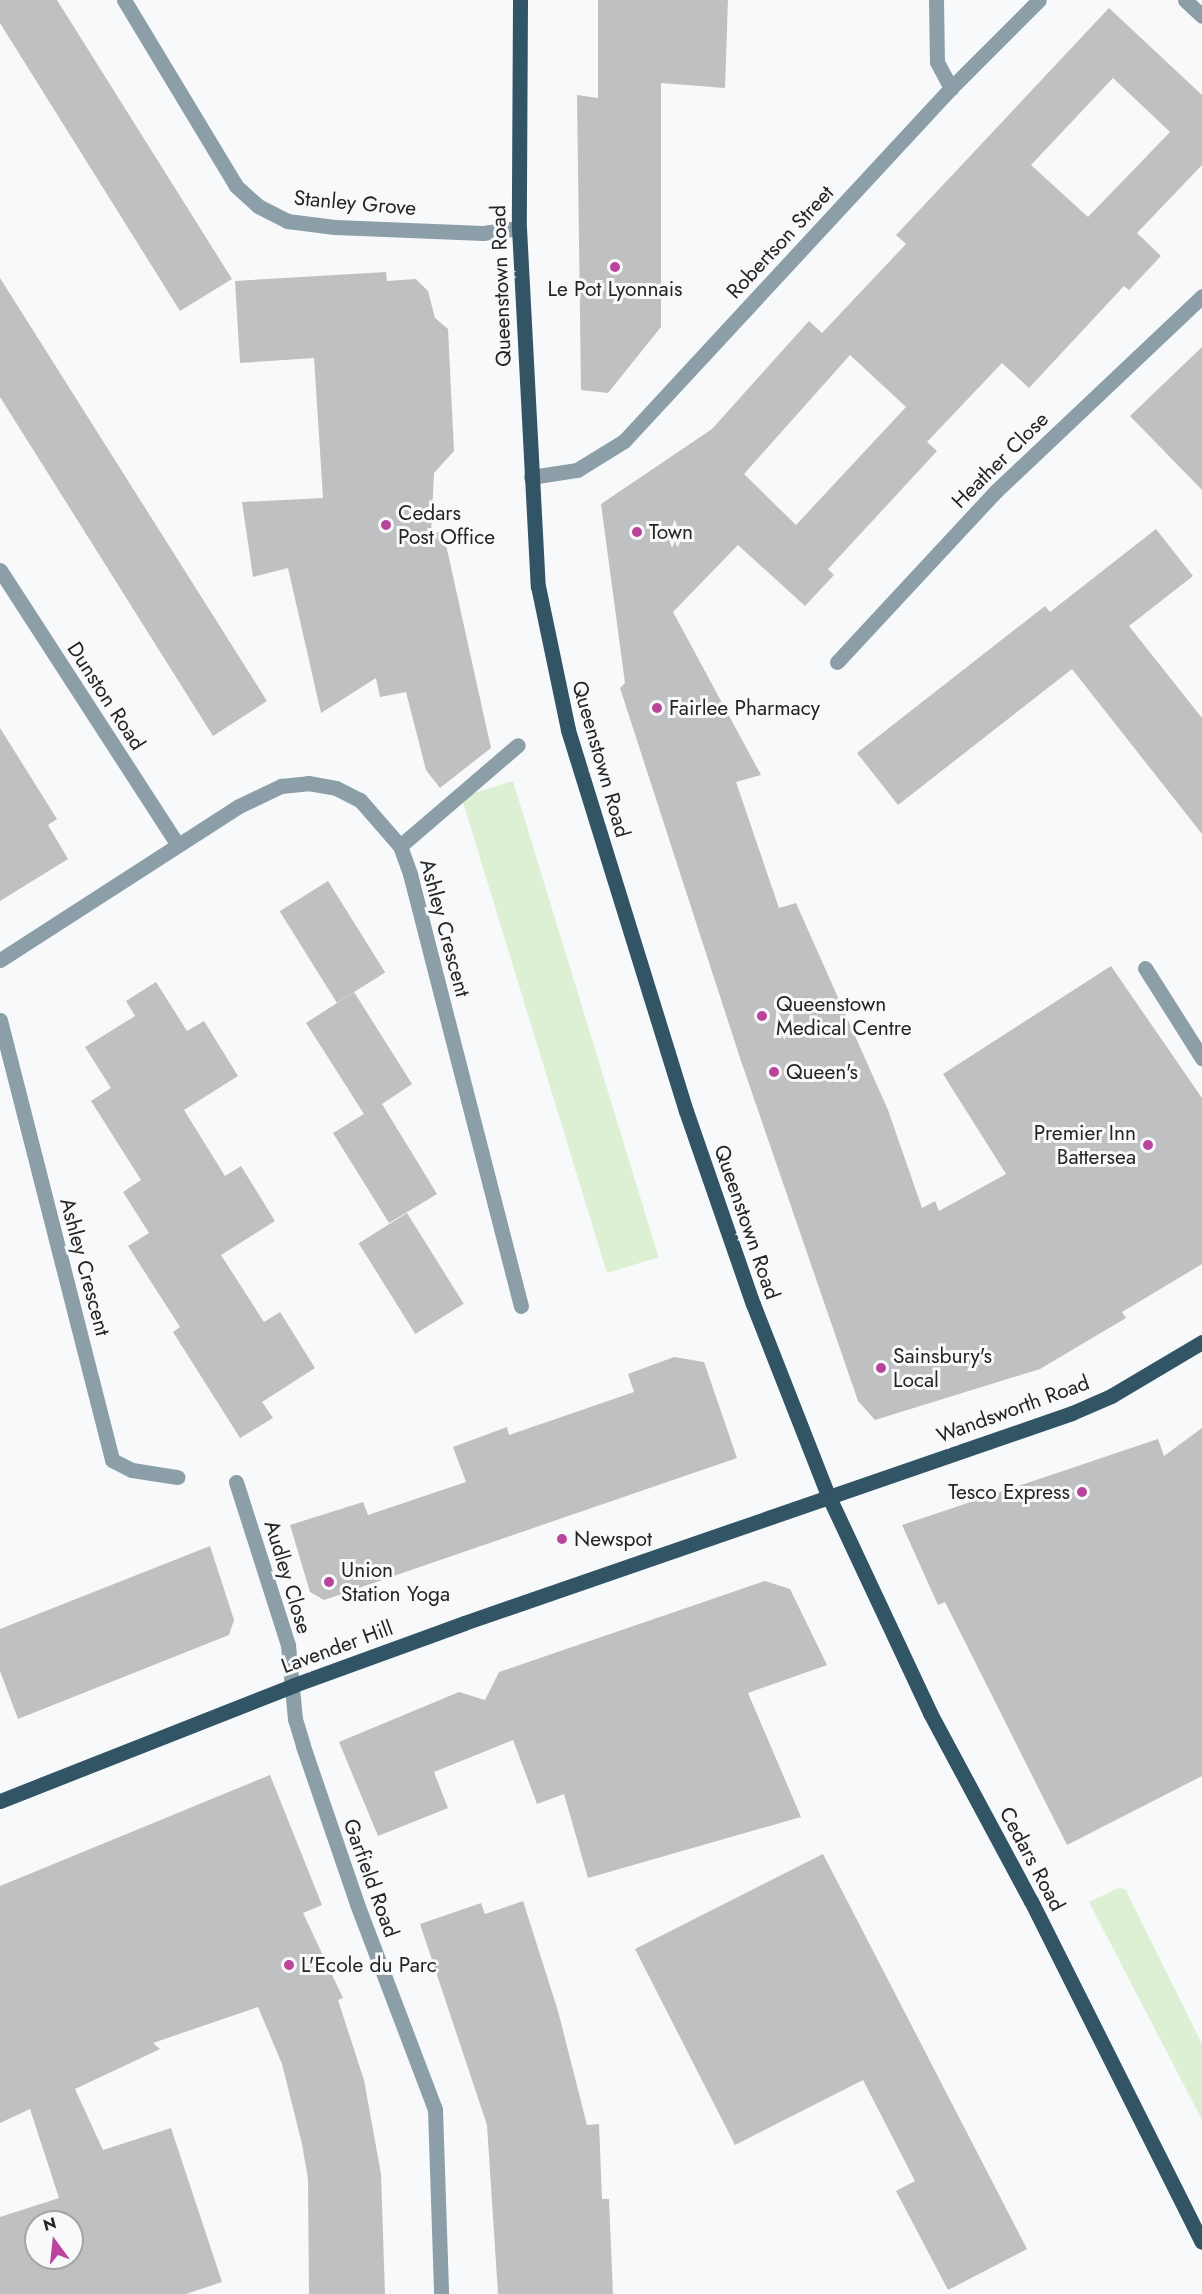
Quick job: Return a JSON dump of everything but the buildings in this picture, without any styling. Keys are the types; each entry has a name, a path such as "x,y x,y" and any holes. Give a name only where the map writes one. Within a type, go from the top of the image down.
{"main road":[{"name":"Queenstown Road","path":"520,0 519,228 538,586 568,730 686,1111 757,1315 828,1495"},
{"name":"Wandsworth Road","path":"828,1495 1072,1413 1111,1395 1202,1342"},
{"name":"Lavender Hill","path":"1,1798 294,1685 828,1495"},
{"name":"Cedars Road","path":"828,1495 930,1713 1031,1901 1202,2242"}],"street":[{"name":"Stanley Grove","path":"124,0 236,186 258,206 287,221 335,227 483,233 519,228"},
{"path":"936,0 938,62 951,88"},
{"name":"Robertson Street","path":"531,477 577,470 624,441 951,88 1039,0"},
{"path":"1185,0 1202,16"},
{"name":"Heather Close","path":"837,662 996,491 1202,296"},
{"name":"Dunston Road","path":"0,570 177,844"},
{"path":"400,846 518,745"},
{"name":"Ashley Crescent","path":"0,960 177,844 239,806 281,786 308,783 336,788 360,800 400,846 521,1306"},
{"path":"1145,968 1202,1058"},
{"name":"Ashley Crescent","path":"0,1020 112,1460 132,1470 177,1477"},
{"name":"Audley Close","path":"236,1482 288,1645 294,1685"},
{"name":"Garfield Road","path":"294,1685 295,1719 303,1746 435,2109 441,2294"}],"green space":[{"path":"513,781 659,1257 607,1273 461,797"},
{"path":"1118,1888 1125,1889 1202,2044 1202,2120 1089,1902"}],"place":[{"name":"Le Pot Lyonnais","path":"615,267"},
{"name":"Cedars Post Office","path":"386,525"},
{"name":"Town","path":"637,532"},
{"name":"Fairlee Pharmacy","path":"657,708"},
{"name":"Queenstown Medical Centre","path":"762,1016"},
{"name":"Queen's","path":"774,1072"},
{"name":"Premier Inn Battersea","path":"1148,1145"},
{"name":"Sainsbury's Local","path":"881,1368"},
{"name":"Tesco Express","path":"1082,1492"},
{"name":"Newspot","path":"562,1539"},
{"name":"Union Station Yoga","path":"329,1582"},
{"name":"L'Ecole du Parc","path":"289,1965"}]}
